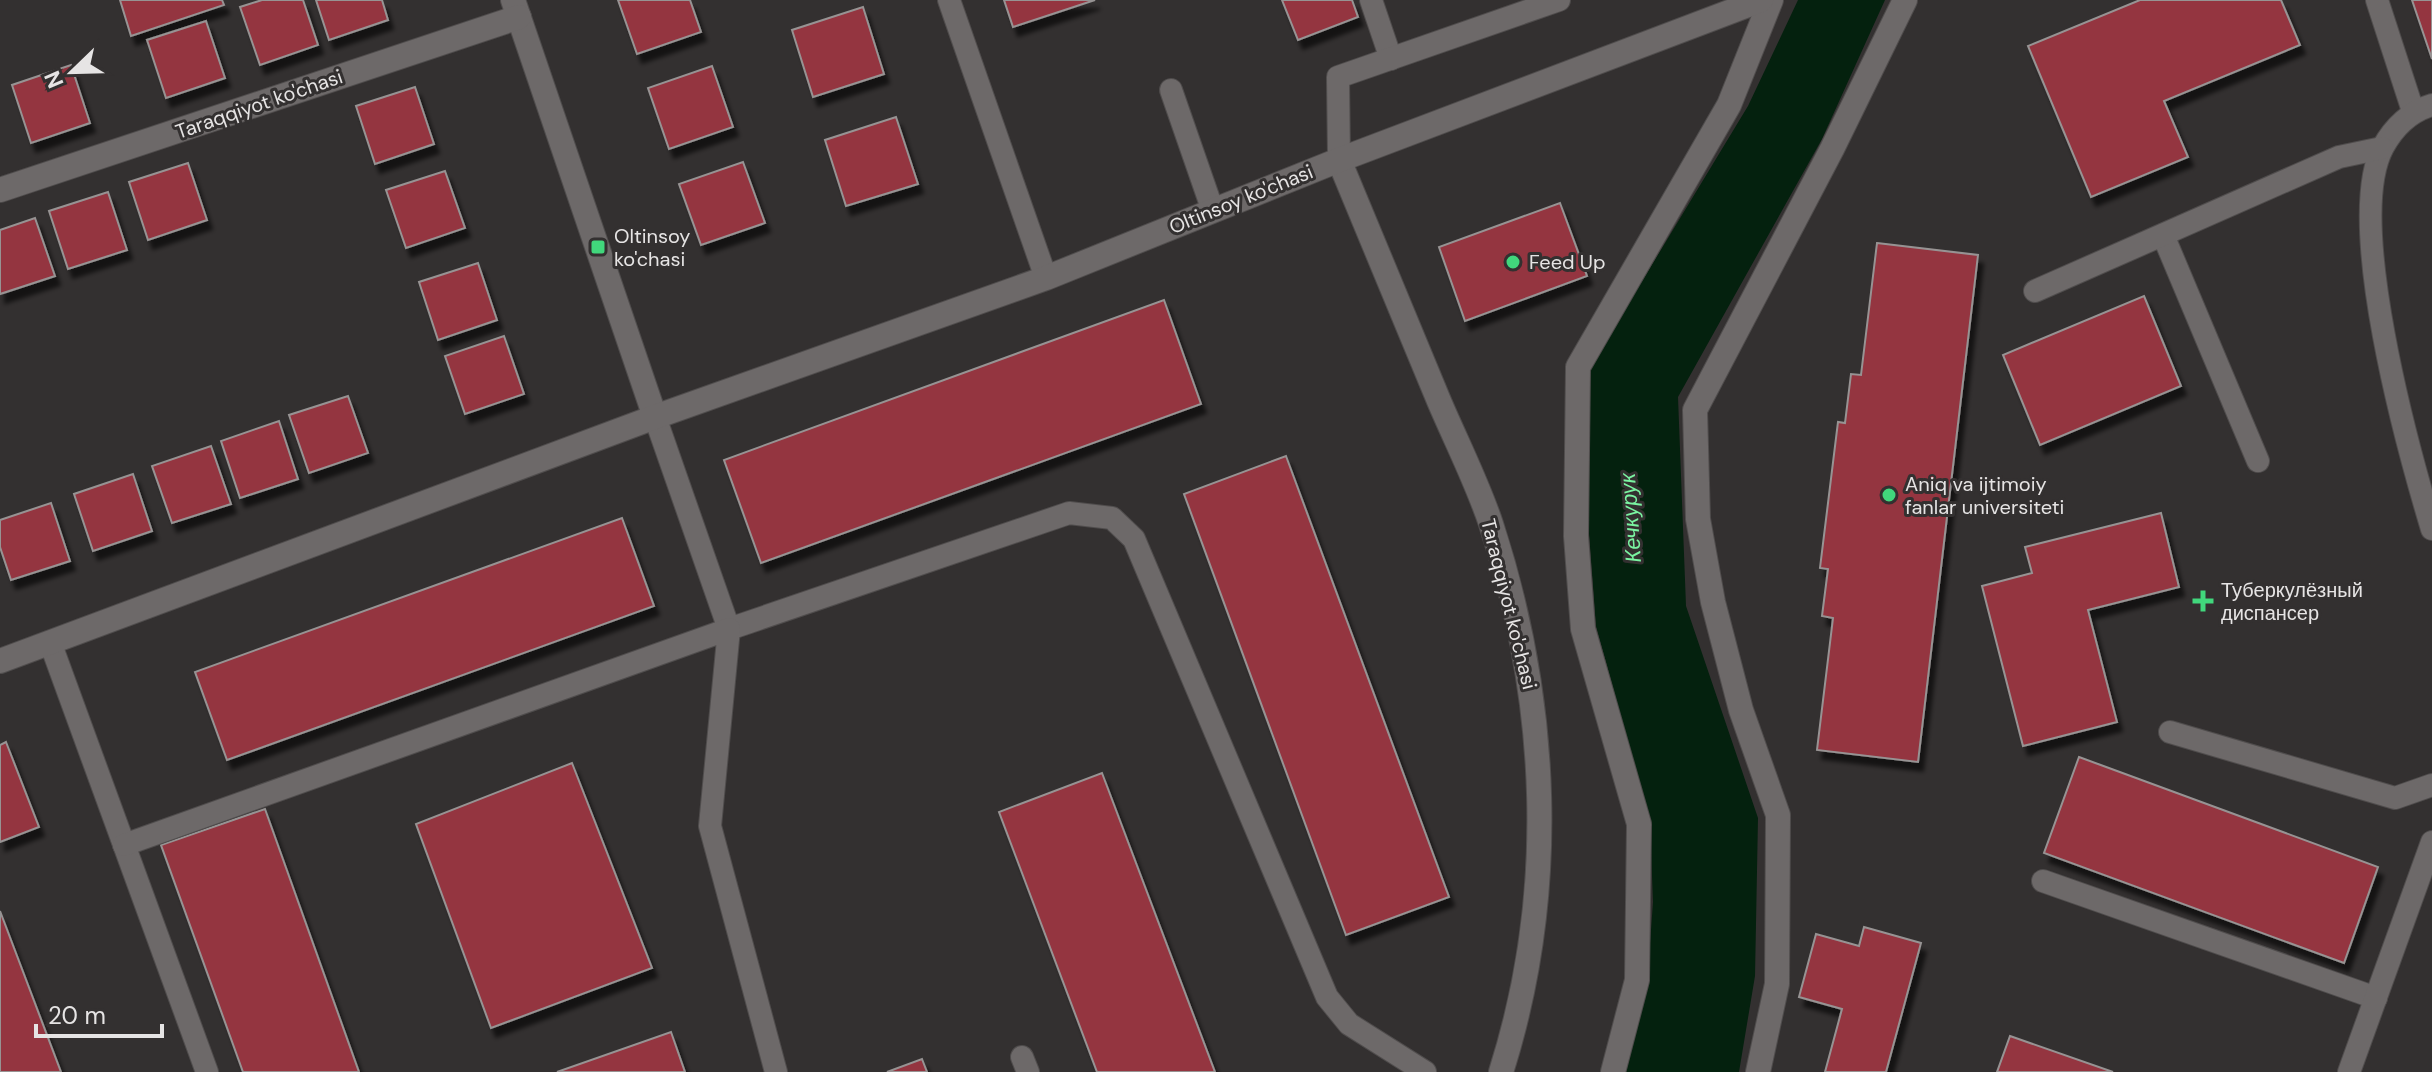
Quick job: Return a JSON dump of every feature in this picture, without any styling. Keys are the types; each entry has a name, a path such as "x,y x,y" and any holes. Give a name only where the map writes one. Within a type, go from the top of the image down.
{"street":[{"name":"Oltinsoy ko'chasi","path":"0,661 655,417 1046,278 1339,160 1761,0"},
{"path":"1613,1072 1637,980 1639,824 1583,629 1576,536 1578,367 1729,105 1771,0"},
{"path":"1758,1072 1777,984 1778,815 1741,710 1713,602 1698,519 1695,410 1832,149 1905,0"},
{"name":"Taraqqiyot ko'chasi","path":"0,190 516,8 655,417"},
{"name":"Taraqqiyot ko'chasi","path":"1339,160 1490,522 1530,683 1541,784 1537,882 1524,975 1501,1072"}],"lane":[{"path":"949,0 1046,278"},
{"path":"1371,0 1391,59"},
{"path":"1339,160 1338,77 1559,0"},
{"path":"2377,0 2422,108 2382,148 2370,205 2382,335 2432,529"},
{"path":"1171,90 1213,211"},
{"path":"2035,291 2339,157 2382,148"},
{"path":"2163,235 2258,461"},
{"path":"655,417 729,629 710,826 776,1072"},
{"path":"124,845 729,629 1069,513 1112,518 1134,539 1327,997 1349,1024 1425,1072"},
{"path":"50,642 207,1072"},
{"path":"2170,732 2395,798 2432,785"},
{"path":"2349,1072 2432,842"},
{"path":"2043,881 2376,998"}],"water":[{"name":"Кечкурук","path":"1798,0 1885,0 1822,139 1678,397 1686,606 1758,818 1755,976 1739,1072 1626,1072 1647,986 1653,902 1650,822 1596,626 1589,533 1587,372 1748,106"}],"building":[{"path":"120,0 222,0 224,5 131,36"},
{"path":"262,0 303,0 318,45 260,65 240,7"},
{"path":"316,0 382,0 388,20 329,40"},
{"path":"618,0 690,0 701,32 637,54"},
{"path":"1004,0 1095,0 1013,27"},
{"path":"1282,0 1352,0 1358,17 1298,40"},
{"path":"2140,0 2281,0 2300,45 2164,101 2188,157 2091,197 2028,46"},
{"path":"2412,0 2432,0 2432,59"},
{"path":"863,7 884,74 813,97 792,30"},
{"path":"206,21 225,78 166,98 147,40"},
{"path":"71,65 90,123 31,143 12,85"},
{"path":"712,66 733,127 669,149 648,88"},
{"path":"415,87 434,144 375,164 356,106"},
{"path":"896,117 918,184 846,206 825,140"},
{"path":"743,162 765,223 701,245 679,184"},
{"path":"188,163 207,220 148,240 129,182"},
{"path":"445,171 465,228 406,248 386,190"},
{"path":"108,192 127,250 68,269 49,211"},
{"path":"1560,203 1587,276 1465,321 1439,247"},
{"path":"35,218 55,276 0,294 0,230"},
{"name":"Aniq va ijtimoiy fanlar universiteti","path":"1877,243 1978,255 1918,762 1817,750 1833,618 1822,616 1828,569 1820,568 1838,422 1845,423 1851,374 1861,375"},
{"path":"478,263 497,320 438,340 419,282"},
{"path":"2144,296 2181,386 2040,445 2003,355"},
{"path":"1164,300 1201,404 761,563 724,460"},
{"path":"504,336 524,394 465,414 445,356"},
{"path":"348,396 368,453 309,473 289,415"},
{"path":"279,421 298,479 240,498 221,441"},
{"path":"211,446 231,504 172,523 152,466"},
{"path":"1286,456 1449,897 1346,935 1184,494"},
{"path":"133,474 152,531 93,551 74,494"},
{"path":"51,503 70,561 11,580 0,547 0,520"},
{"path":"2161,513 2179,587 2088,610 2117,722 2023,746 1982,586 2032,573 2025,547"},
{"path":"622,518 654,606 227,760 195,672"},
{"path":"6,742 39,827 0,842 0,745"},
{"path":"2079,757 2378,867 2344,963 2044,853"},
{"path":"572,763 652,968 491,1028 416,824"},
{"path":"1102,773 1215,1072 1097,1072 999,812"},
{"path":"265,809 359,1072 243,1072 161,845"},
{"path":"0,911 61,1072 0,1072"},
{"path":"1864,927 1921,943 1886,1072 1825,1072 1842,1009 1799,997 1816,934 1859,946"},
{"path":"671,1032 685,1072 557,1072"},
{"path":"2010,1036 2113,1072 1997,1072"},
{"path":"922,1059 927,1072 887,1072"}],"place":[{"name":"Oltinsoy ko'chasi","path":"598,247"},
{"name":"Feed Up","path":"1513,262"},
{"name":"Aniq va ijtimoiy fanlar universiteti","path":"1889,495"},
{"name":"Туберкулёзный диспансер","path":"2203,601"}]}
